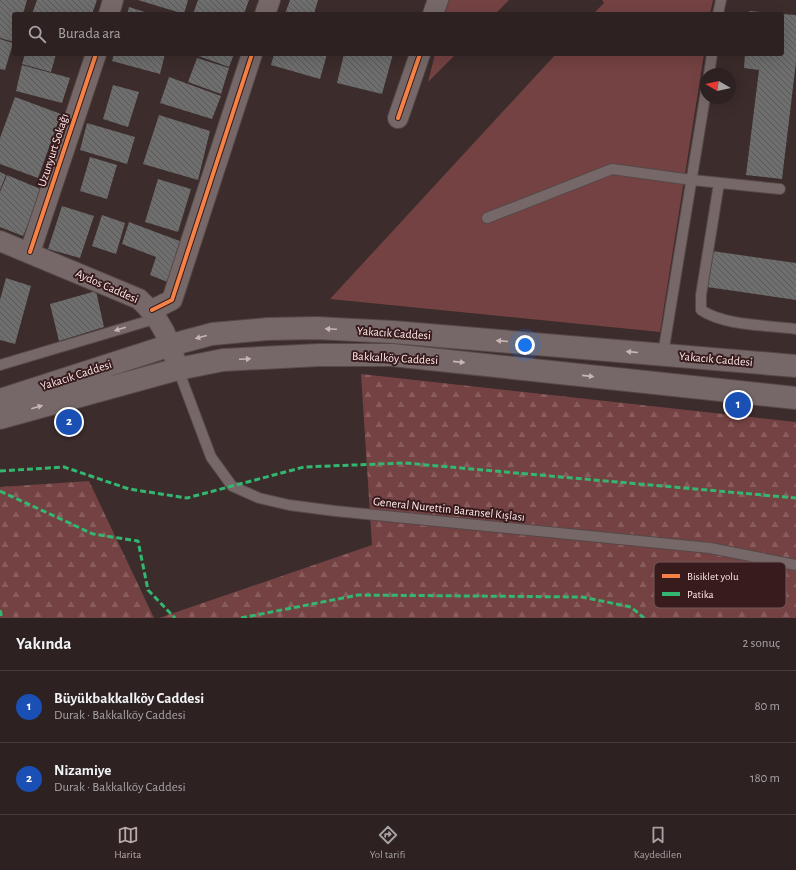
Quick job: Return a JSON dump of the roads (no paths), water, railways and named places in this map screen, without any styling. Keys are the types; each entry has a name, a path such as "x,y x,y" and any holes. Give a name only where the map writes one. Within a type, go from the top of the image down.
{"main road":[{"name":"Yakacık Caddesi","path":"0,400 171,345 212,334 267,329 316,328 393,332 796,366"},
{"name":"Bakkalköy Caddesi","path":"0,418 178,369 231,360 319,355 392,355 796,398"}],"street":[{"path":"110,12 114,0"},
{"path":"266,12 270,0"},
{"path":"434,12 438,0"},
{"name":"Uzunyurt Sokağı","path":"30,252 95,56"},
{"path":"155,314 172,300 251,56"},
{"path":"398,118 419,56"},
{"name":"Aydos Caddesi","path":"0,241 30,252 139,298 155,314 171,345 178,369"}],"lane":[{"path":"718,12 721,0"},
{"path":"710,68 712,56"},
{"path":"663,354 704,104"},
{"path":"487,218 612,168 692,180 780,189"},
{"path":"719,183 701,294 701,310 712,317 796,329"},
{"path":"0,365 155,314"},
{"name":"General Nurettin Baransel Kışlası","path":"178,369 211,457 232,486 259,498 288,505 335,511 710,548 785,562"},
{"name":"General Nurettin Baransel Kışlası","path":"786,562 796,564"}],"place":[{"name":"Büyükbakkalköy Caddesi","path":"738,405"},
{"name":"Nizamiye","path":"69,422"}]}
